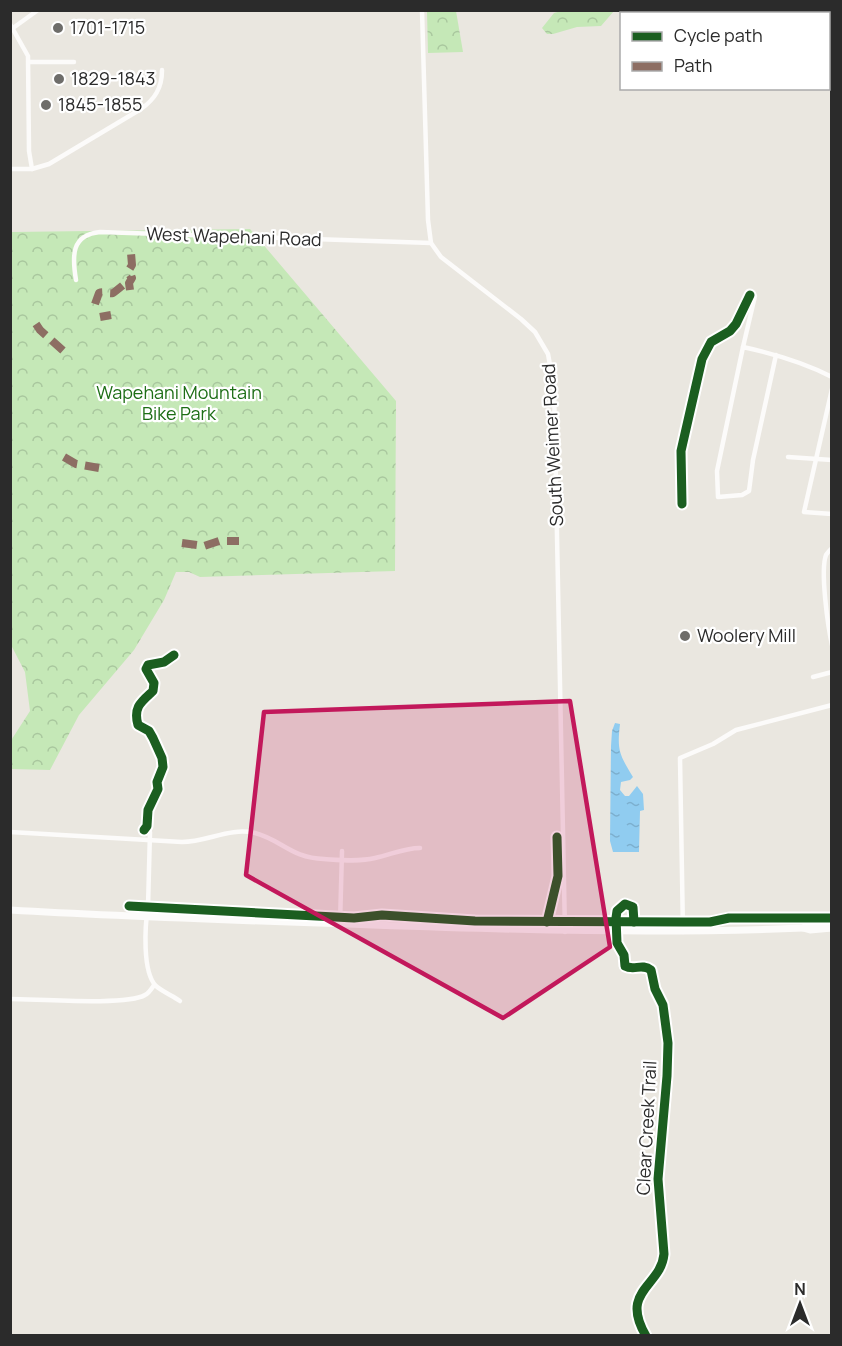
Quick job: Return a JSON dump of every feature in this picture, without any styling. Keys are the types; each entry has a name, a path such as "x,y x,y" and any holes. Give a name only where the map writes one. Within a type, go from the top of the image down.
{"main road":[{"path":"10,910 146,918 565,932 683,932 803,928 810,925 831,927"}],"street":[{"path":"32,169 29,151 28,62 25,47 12,26 38,10"},
{"path":"422,10 428,220 431,243"},
{"path":"28,62 74,62"},
{"path":"10,169 32,169 57,159 149,103 158,91 162,70"},
{"name":"West Wapehani Road","path":"76,280 73,255 79,241 88,233 431,243"},
{"name":"South Weimer Road","path":"431,243 446,262 521,318 535,332 548,354 552,368 565,932"},
{"path":"755,296 718,464 718,497 742,495 748,491 776,355"},
{"path":"743,347 802,362 831,377"},
{"path":"831,389 804,512 831,514"},
{"path":"788,457 831,460"},
{"path":"831,548 825,557 827,616 831,645"},
{"path":"813,677 831,672"},
{"path":"683,932 680,758 713,744 736,730 831,705"},
{"path":"10,832 189,842 229,832 248,832 266,837 301,856 342,860 366,860 411,848 420,848"},
{"path":"150,832 146,918 147,964 154,985 180,1001"},
{"path":"340,924 342,851"},
{"path":"10,999 113,1001 136,999 147,994 154,985"}],"highlighted area":[{"path":"570,701 610,947 503,1018 246,875 264,712"}],"green space":[{"path":"565,10 614,11 601,26 577,27 547,34 542,28 554,13"},
{"path":"427,11 456,11 463,52 428,53"},
{"name":"Wapehani Mountain Bike Park","path":"250,229 396,401 395,571 200,577 189,572 176,572 164,600 134,650 79,715 50,770 11,769 10,742 30,711 25,672 10,643 11,232"}],"water":[{"path":"615,723 620,724 620,752 633,777 621,782 620,790 625,796 629,796 637,786 643,794 644,810 640,811 639,852 613,852 610,841 611,746"}],"marked path":[{"path":"130,290 131,253"},
{"path":"95,304 99,293 113,293 132,278"},
{"path":"100,317 111,315"},
{"path":"36,324 68,355"},
{"path":"64,457 76,464 99,468"},
{"path":"182,543 204,546 219,541 239,541"}],"cycle path":[{"path":"682,504 681,451 702,359 711,342 730,331 736,324 750,295"},
{"path":"144,830 147,826 148,810 158,789 157,782 163,767 162,758 149,731 138,725 137,709 153,691 154,683 146,669 148,665 164,662 174,655"},
{"path":"547,922 558,876 557,837"},
{"name":"Clear Creek Trail","path":"634,922 633,907 625,904 617,911 617,943 624,955 625,966 644,967 651,970 655,989 663,1005 668,1043 658,1179 664,1254 661,1265 644,1290 637,1308 639,1321 646,1336"},
{"path":"129,906 354,918 382,915 475,921 710,922 729,918 832,918"}],"place":[{"name":"1701-1715","path":"58,28"},
{"name":"1829-1843","path":"59,79"},
{"name":"1845-1855","path":"46,105"},
{"name":"Woolery Mill","path":"685,636"}]}
